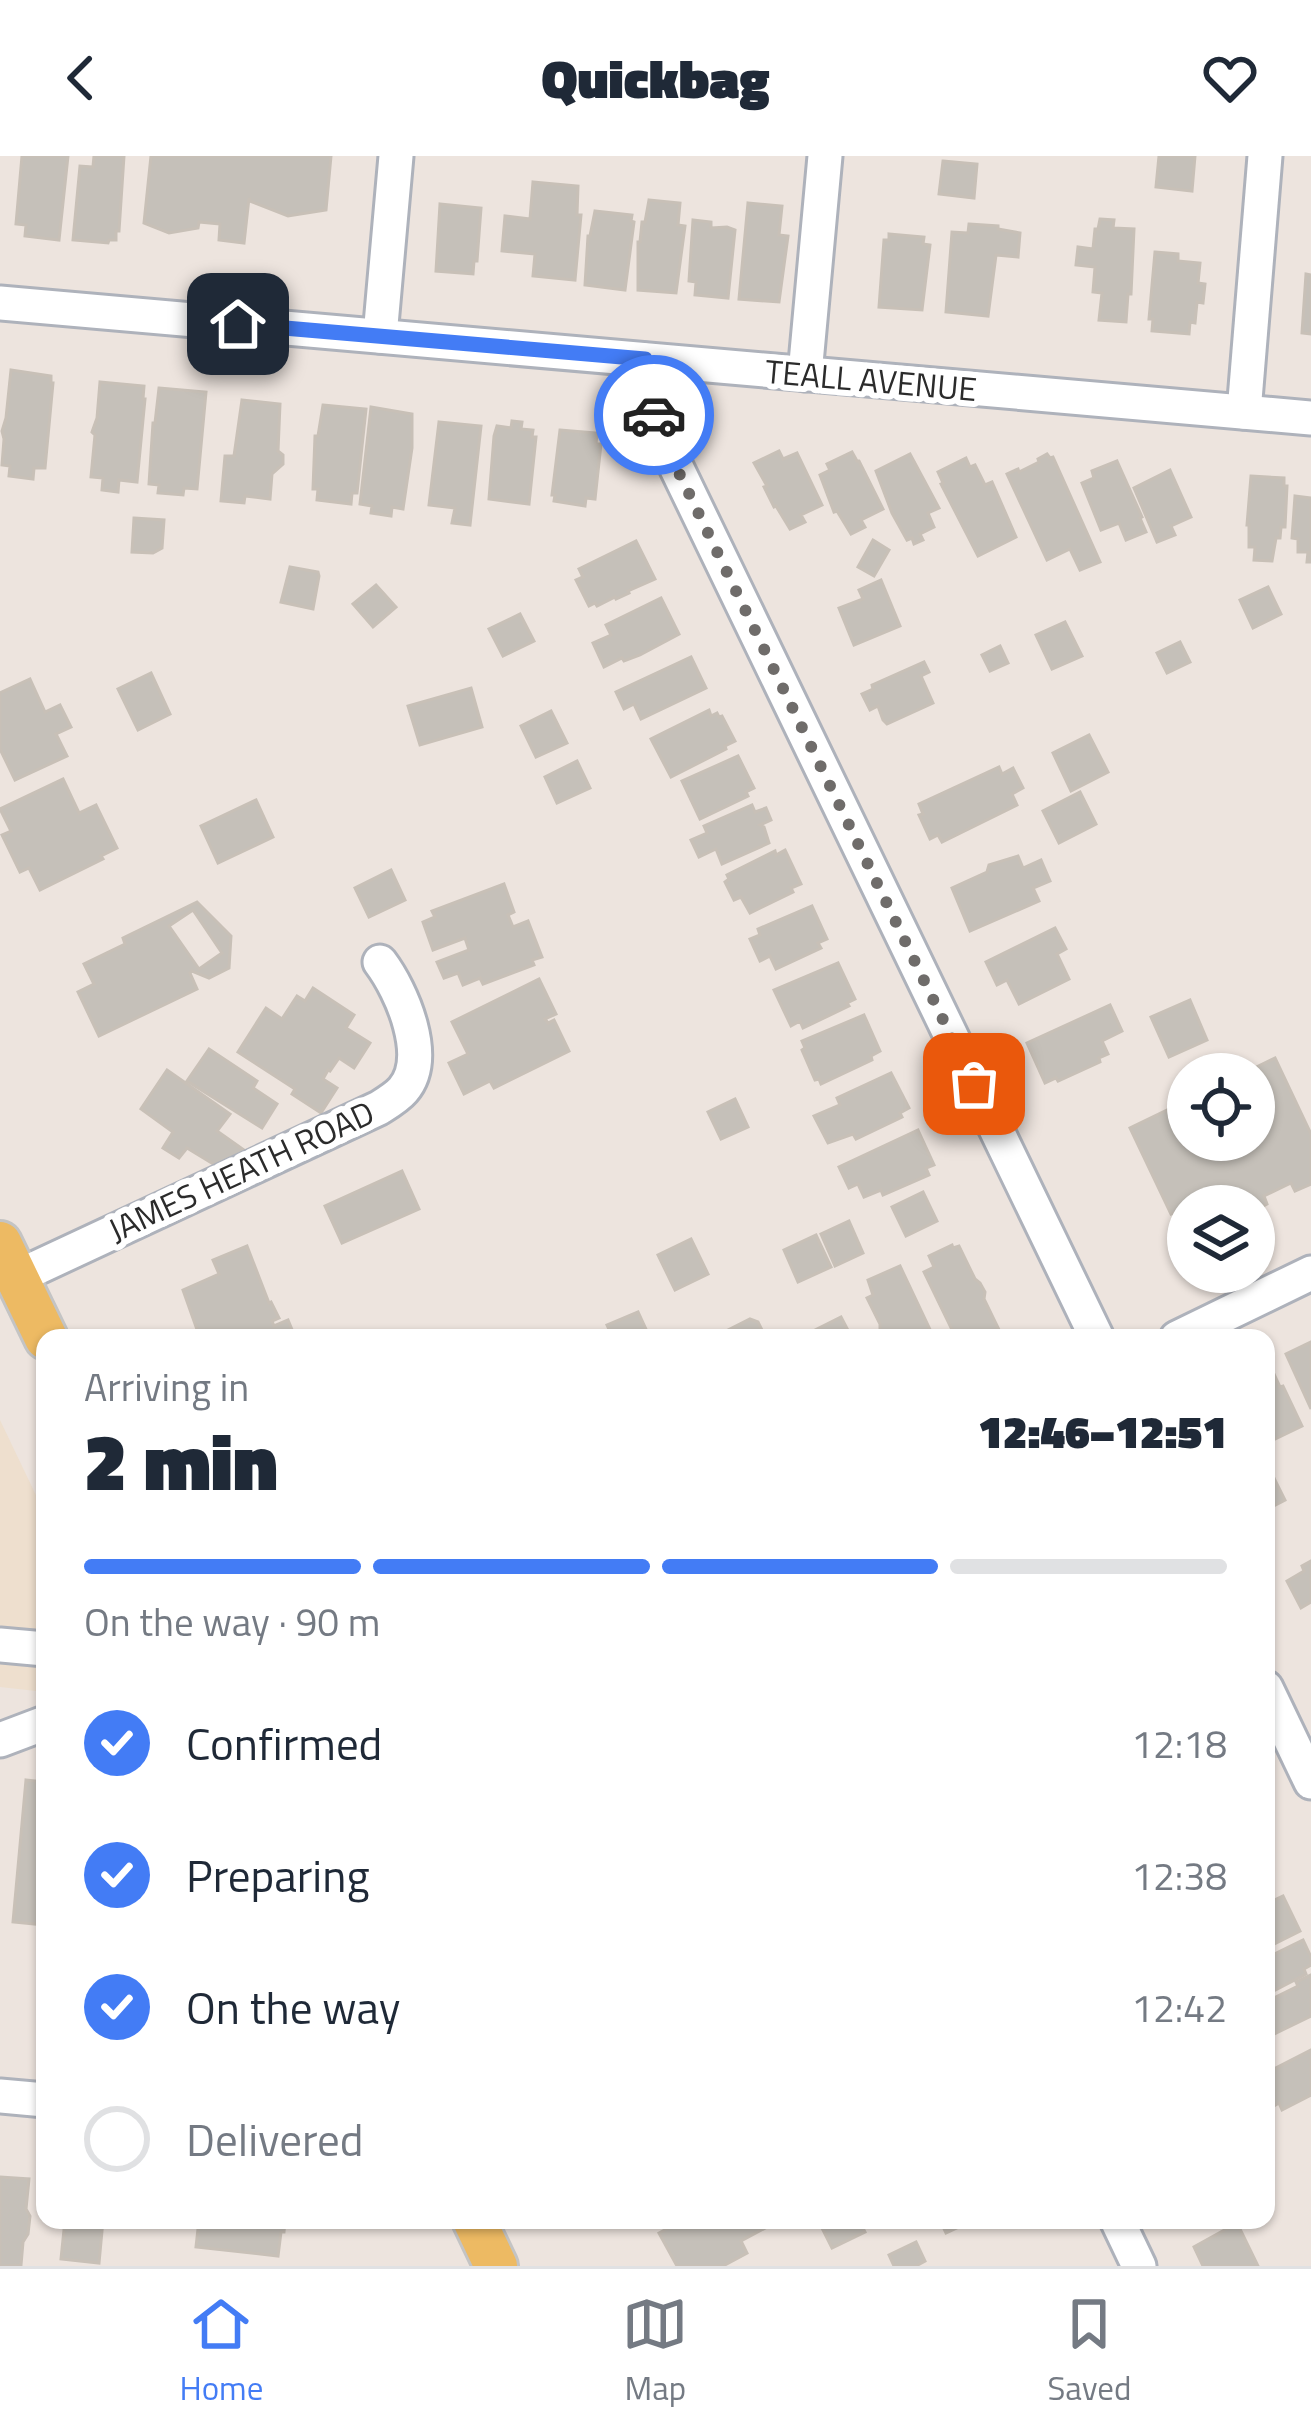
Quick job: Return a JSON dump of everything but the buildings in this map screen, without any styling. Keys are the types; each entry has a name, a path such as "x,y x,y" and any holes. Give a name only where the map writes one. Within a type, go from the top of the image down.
{"main road":[{"path":"8,1260 42,1329"},
{"path":"478,2229 496,2266"}],"street":[{"path":"380,336 395,156"},
{"path":"805,374 825,156"},
{"path":"1244,412 1264,156"},
{"name":"TEALL AVENUE","path":"0,303 1311,418"},
{"path":"645,359 655,418 667,448 1093,1329"},
{"name":"JAMES HEATH ROAD","path":"8,1260 379,1108 405,1089 414,1066 409,1016 380,962"},
{"path":"1196,1329 1311,1273"},
{"path":"0,1645 36,1648"},
{"path":"1275,1707 1311,1781"},
{"path":"0,1740 36,1726"},
{"path":"0,2096 36,2099"},
{"path":"1121,2229 1139,2266"}],"shaded area":[{"path":"0,1420 36,1495 36,1691 0,1687"}],"way so far":[{"path":"654,415 974,1084"}],"route":[{"path":"238,324 645,359 654,415"}]}
